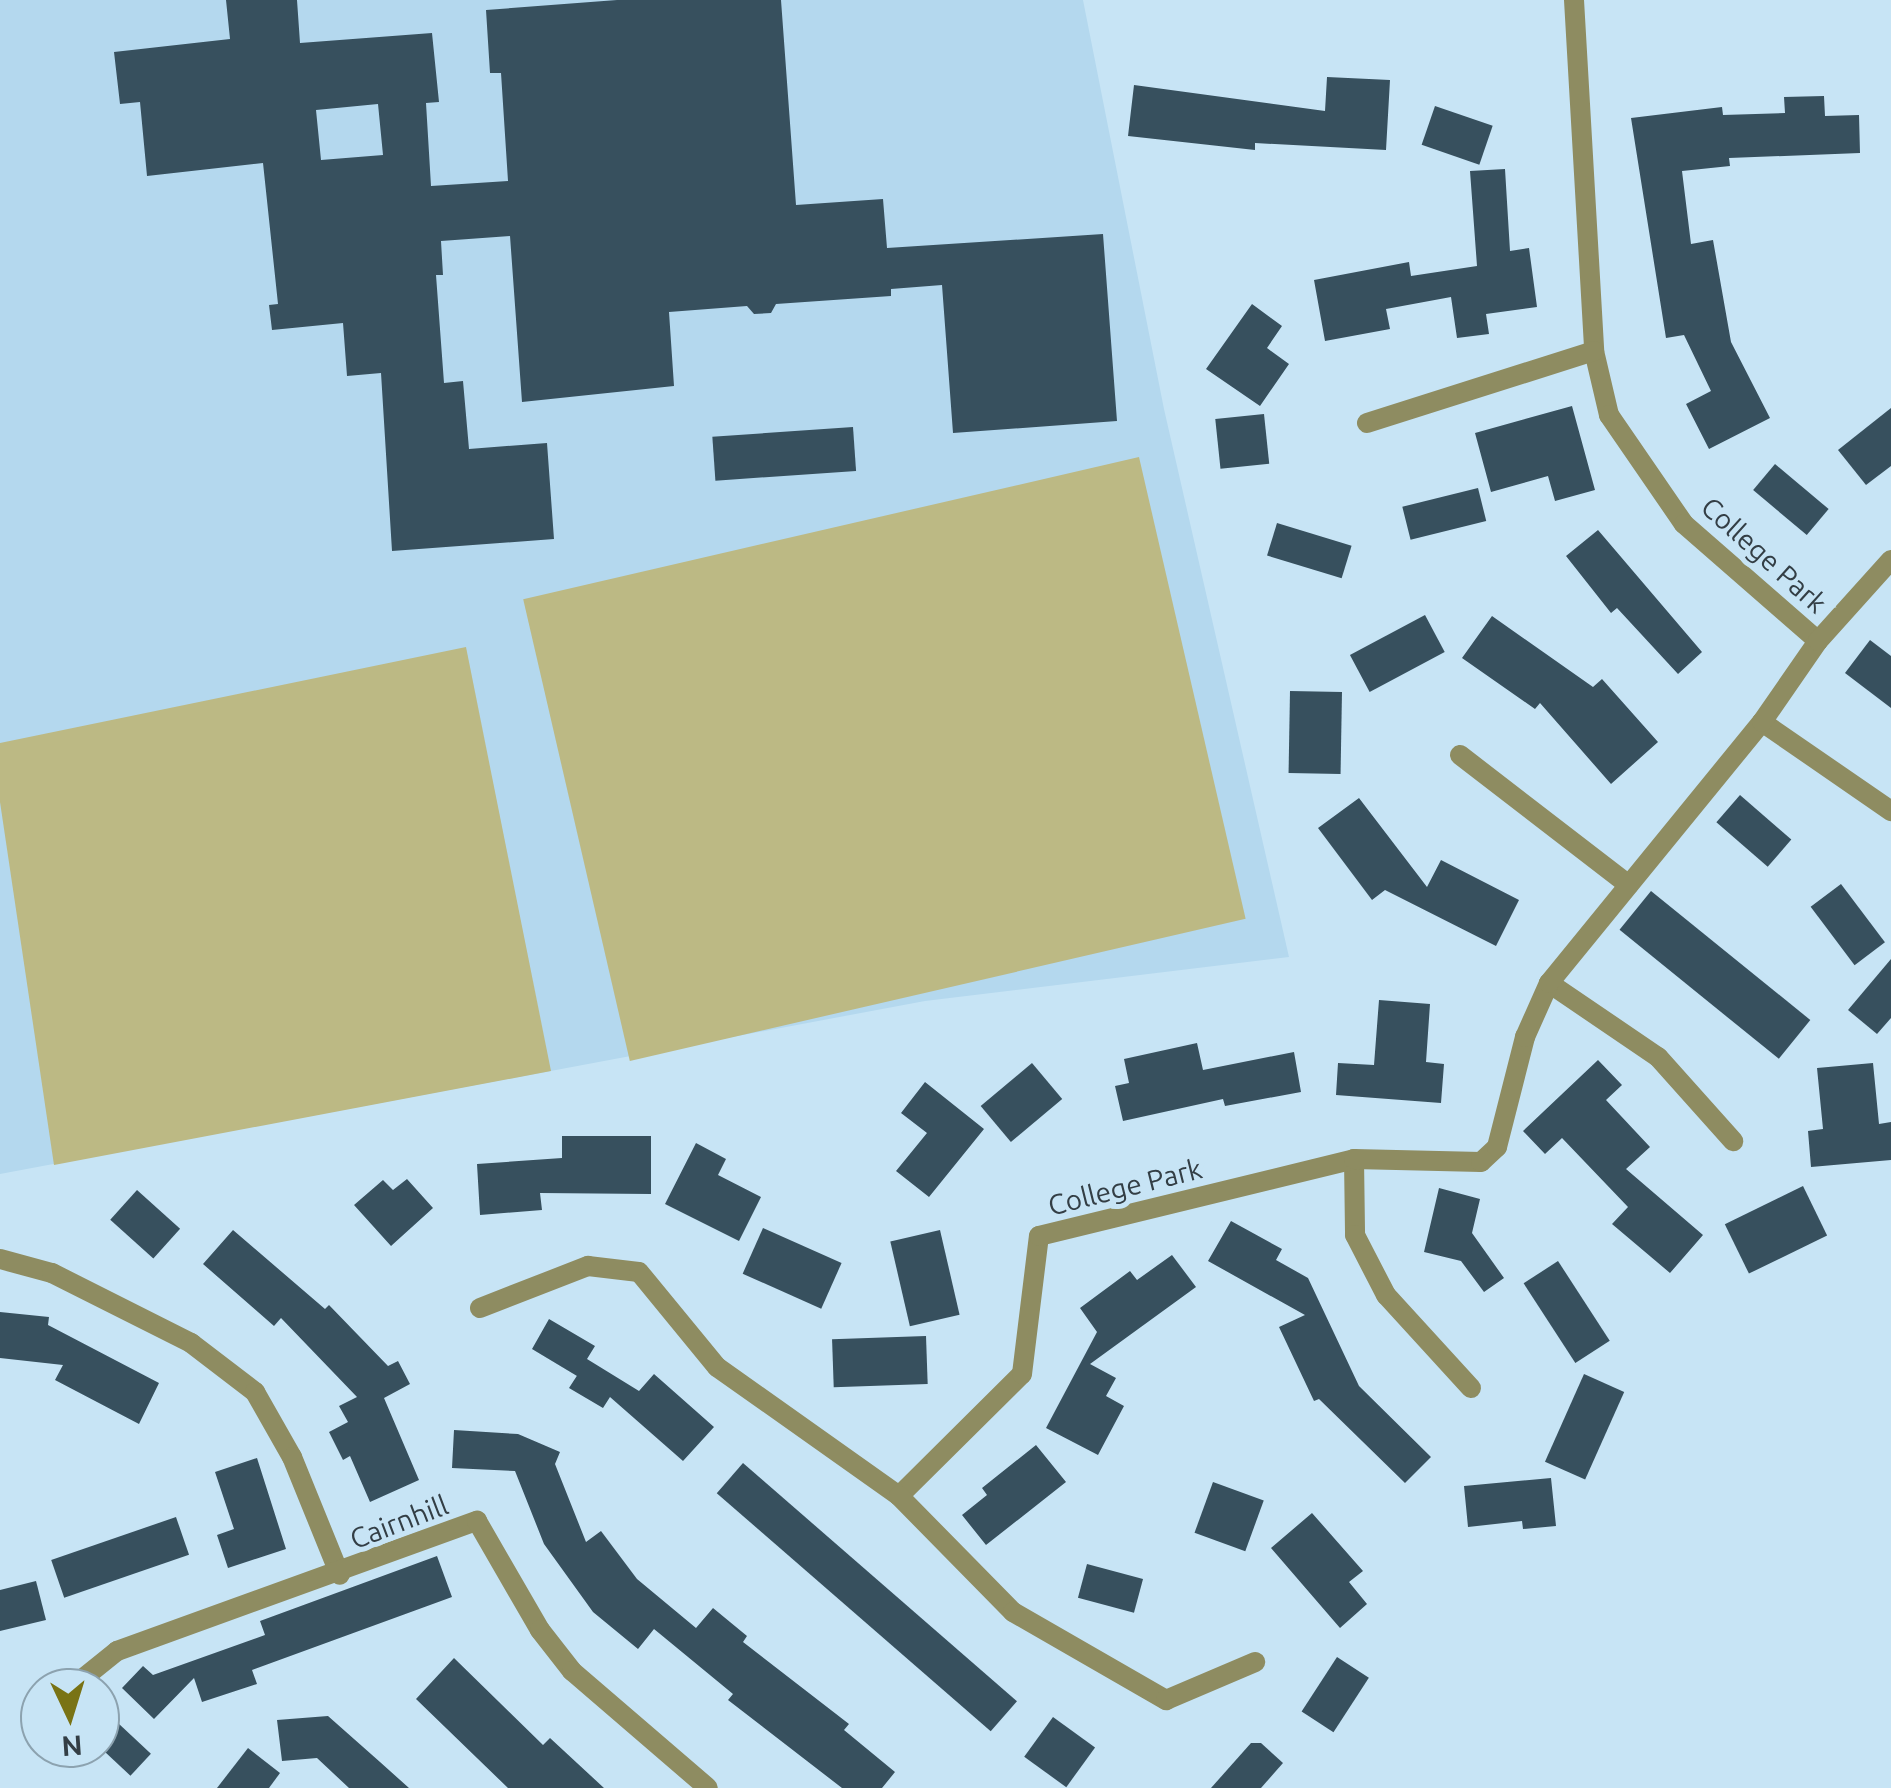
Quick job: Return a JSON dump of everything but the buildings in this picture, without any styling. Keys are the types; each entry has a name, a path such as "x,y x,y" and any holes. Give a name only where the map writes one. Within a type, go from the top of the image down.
{"street":[{"name":"College Park","path":"1574,0 1594,351 1609,415 1684,524 1818,641"},
{"path":"1367,423 1594,351"},
{"name":"College Park","path":"898,1496 1022,1374 1039,1236 1354,1159 1481,1162 1497,1147 1524,1038 1549,983 1762,722 1818,641 1891,560"},
{"path":"1762,722 1891,811"},
{"path":"1460,755 1629,886"},
{"path":"1549,983 1658,1057 1733,1141"},
{"path":"1354,1159 1354,1235 1386,1296 1472,1388"},
{"path":"0,1259 52,1273 177,1336 255,1392 292,1457 340,1575"},
{"path":"480,1308 588,1266 639,1272 717,1367 898,1496 1013,1612 1166,1700 1255,1662"},
{"name":"Cairnhill","path":"95,1668 117,1650 340,1575 477,1521 540,1630 572,1671 708,1788"}],"shaded area":[{"path":"0,0 1083,0 1164,409 1289,957 925,1001 0,1174"},
{"path":"1139,457 1246,919 630,1061 523,599"},
{"path":"466,647 551,1071 54,1165 0,802 0,743"}]}
